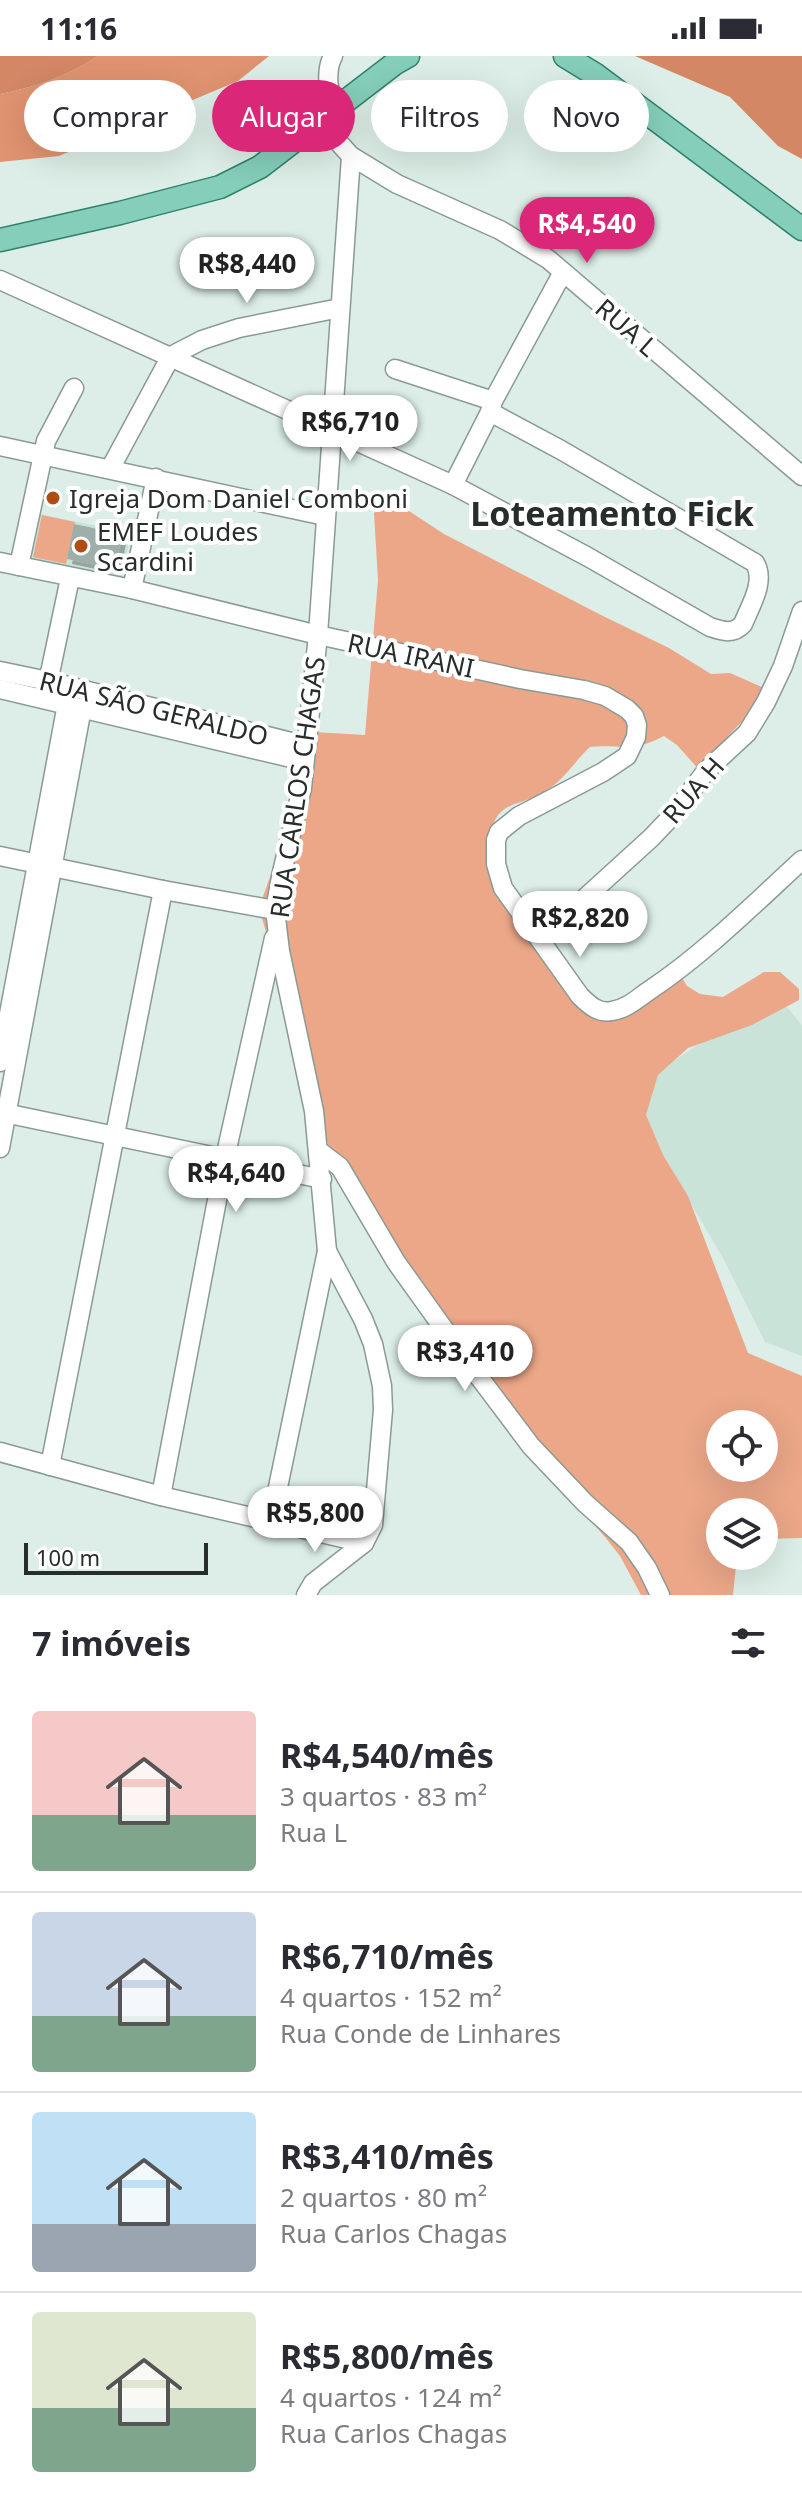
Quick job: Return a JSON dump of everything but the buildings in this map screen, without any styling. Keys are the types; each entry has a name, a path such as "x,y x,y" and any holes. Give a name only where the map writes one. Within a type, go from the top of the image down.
{"main road":[{"path":"355,95 408,56"},
{"path":"565,56 596,75 802,229"},
{"path":"0,240 220,187 260,167 280,152"}],"street":[{"path":"328,80 333,56"},
{"name":"RUA L","path":"348,152 397,184 500,230 530,247 802,476"},
{"name":"RUA CARLOS CHAGAS","path":"351,156 318,635 296,822 282,872 276,918 314,1111 327,1251 363,1319 378,1362 382,1386 382,1442 377,1498 373,1525 364,1543"},
{"path":"453,485 563,272"},
{"path":"0,280 453,485 710,627 729,632 743,624 759,581 759,569 755,563 492,406 395,369"},
{"path":"110,469 171,356 202,340 239,328 340,308"},
{"path":"19,566 46,441 74,388"},
{"path":"0,446 325,516"},
{"path":"132,589 156,478"},
{"name":"RUA IRANI","path":"0,562 132,589 318,635 605,696 627,709 637,725 636,737 627,756 519,816 499,832 495,854 503,888 541,938"},
{"path":"46,689 70,578"},
{"name":"RUA H","path":"541,938 651,838 673,815 706,771 747,733 783,666 802,611"},
{"name":"RUA SÃO GERALDO","path":"0,671 46,689 306,753"},
{"name":"RUA SÃO GERALDO","path":"0,689 46,689 74,706 306,753"},
{"path":"0,1148 74,706"},
{"path":"0,856 163,890 276,918 225,1158 161,1496"},
{"path":"541,938 589,1006 605,1012 618,1010 662,982 732,925 802,860"},
{"path":"0,1062 45,865"},
{"path":"50,1466 163,890"},
{"path":"4,1112 322,1179"},
{"path":"319,1151 340,1167 396,1262 531,1446 585,1503 629,1542 647,1568 660,1595"},
{"path":"271,1521 327,1251"},
{"path":"0,1452 161,1496 364,1543"},
{"path":"306,1595 313,1583 364,1543"}],"shaded area":[{"path":"0,56 98,56 51,80 24,80 24,88 0,94"},
{"path":"98,56 269,56 239,80 212,80 212,92 196,99 196,80 51,80"},
{"path":"635,56 802,56 802,159 778,146 730,97"},
{"path":"24,88 24,152 69,152 59,156 0,162 0,94"},
{"path":"382,505 406,509 444,534 669,648 711,674 730,673 764,688 754,709 701,772 677,745 664,736 635,746 590,747 554,785 502,812 491,832 490,850 564,974 606,1011 678,971 687,986 700,994 723,997 764,972 780,972 799,989 799,1000 752,1025 688,1048 658,1075 646,1115 663,1155 688,1196 748,1353 802,1376 802,1538 778,1539 778,1498 706,1498 706,1570 736,1570 733,1595 641,1595 620,1556 565,1491 537,1466 468,1373 336,1172 259,908 296,803 313,732 365,735 378,580 374,513"},
{"name":"EMEF Loudes Scardini","path":"39,514 131,533 122,578 30,558"},
{"path":"42,515 75,522 66,564 33,557"},
{"path":"775,993 802,1025 802,1356 765,1342 724,1260 626,1093"}],"place":[{"name":"Igreja Dom Daniel Comboni","path":"53,498"},
{"name":"EMEF Loudes Scardini","path":"81,546"}],"district":[{"name":"Loteamento Fick","path":"612,513"}]}
